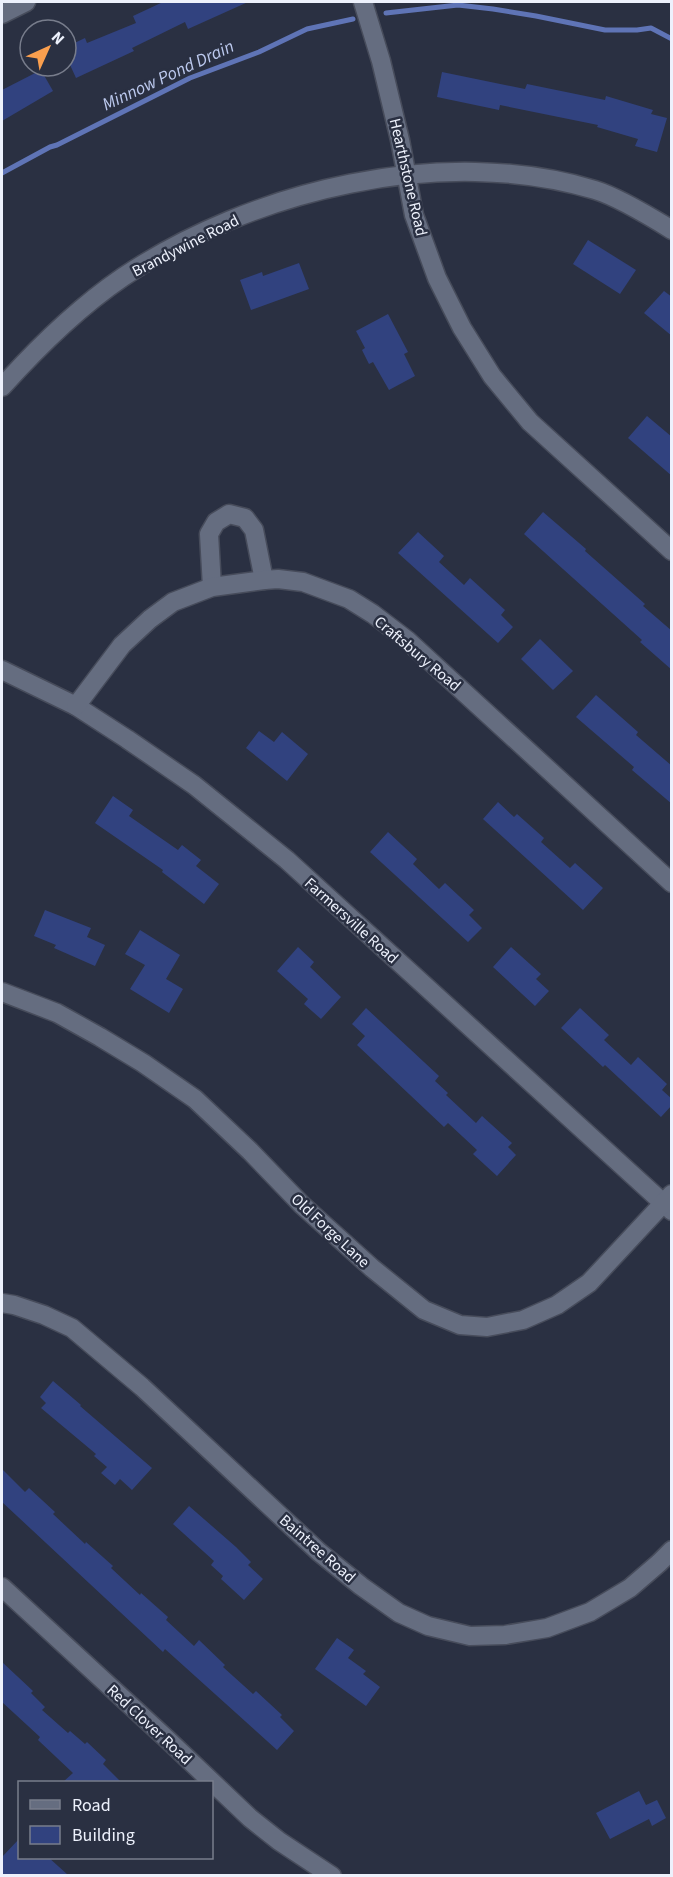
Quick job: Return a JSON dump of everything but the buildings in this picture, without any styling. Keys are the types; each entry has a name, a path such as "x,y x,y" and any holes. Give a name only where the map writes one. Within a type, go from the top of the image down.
{"street":[{"path":"2,14 26,2"},
{"name":"Hearthstone Road","path":"363,2 381,61 400,140 414,215 436,278 462,328 492,376 530,422 672,551"},
{"name":"Brandywine Road","path":"2,387 29,357 69,320 122,278 170,249 223,223 287,200 331,189 407,175 482,171 542,177 597,191 653,218 672,230"},
{"path":"212,587 209,534 216,522 230,514 245,518 254,530 264,580"},
{"name":"Craftsbury Road","path":"76,706 122,645 150,619 173,602 212,587 278,579 303,582 349,599 407,640 672,883"},
{"name":"Farmersville Road","path":"2,670 76,706 194,785 287,860 669,1203"},
{"name":"Old Forge Lane","path":"2,992 57,1013 100,1036 195,1100 250,1150 302,1205 372,1268 424,1310 460,1325 487,1328 523,1320 557,1305 589,1283 669,1203"},
{"name":"Baintree Road","path":"2,1303 44,1315 72,1328 142,1387 319,1552 399,1613 428,1626 470,1636 505,1635 547,1628 590,1612 630,1588 672,1550"},
{"name":"Red Clover Road","path":"2,1587 209,1781"},
{"name":"Red Clover Road","path":"213,1784 249,1818 279,1841 332,1875"}],"waterway":[{"name":"Minnow Pond Drain","path":"386,13 458,5 536,16 605,30 651,28 672,39"},
{"name":"Minnow Pond Drain","path":"2,173 190,78 259,52 307,29 353,19"}]}
